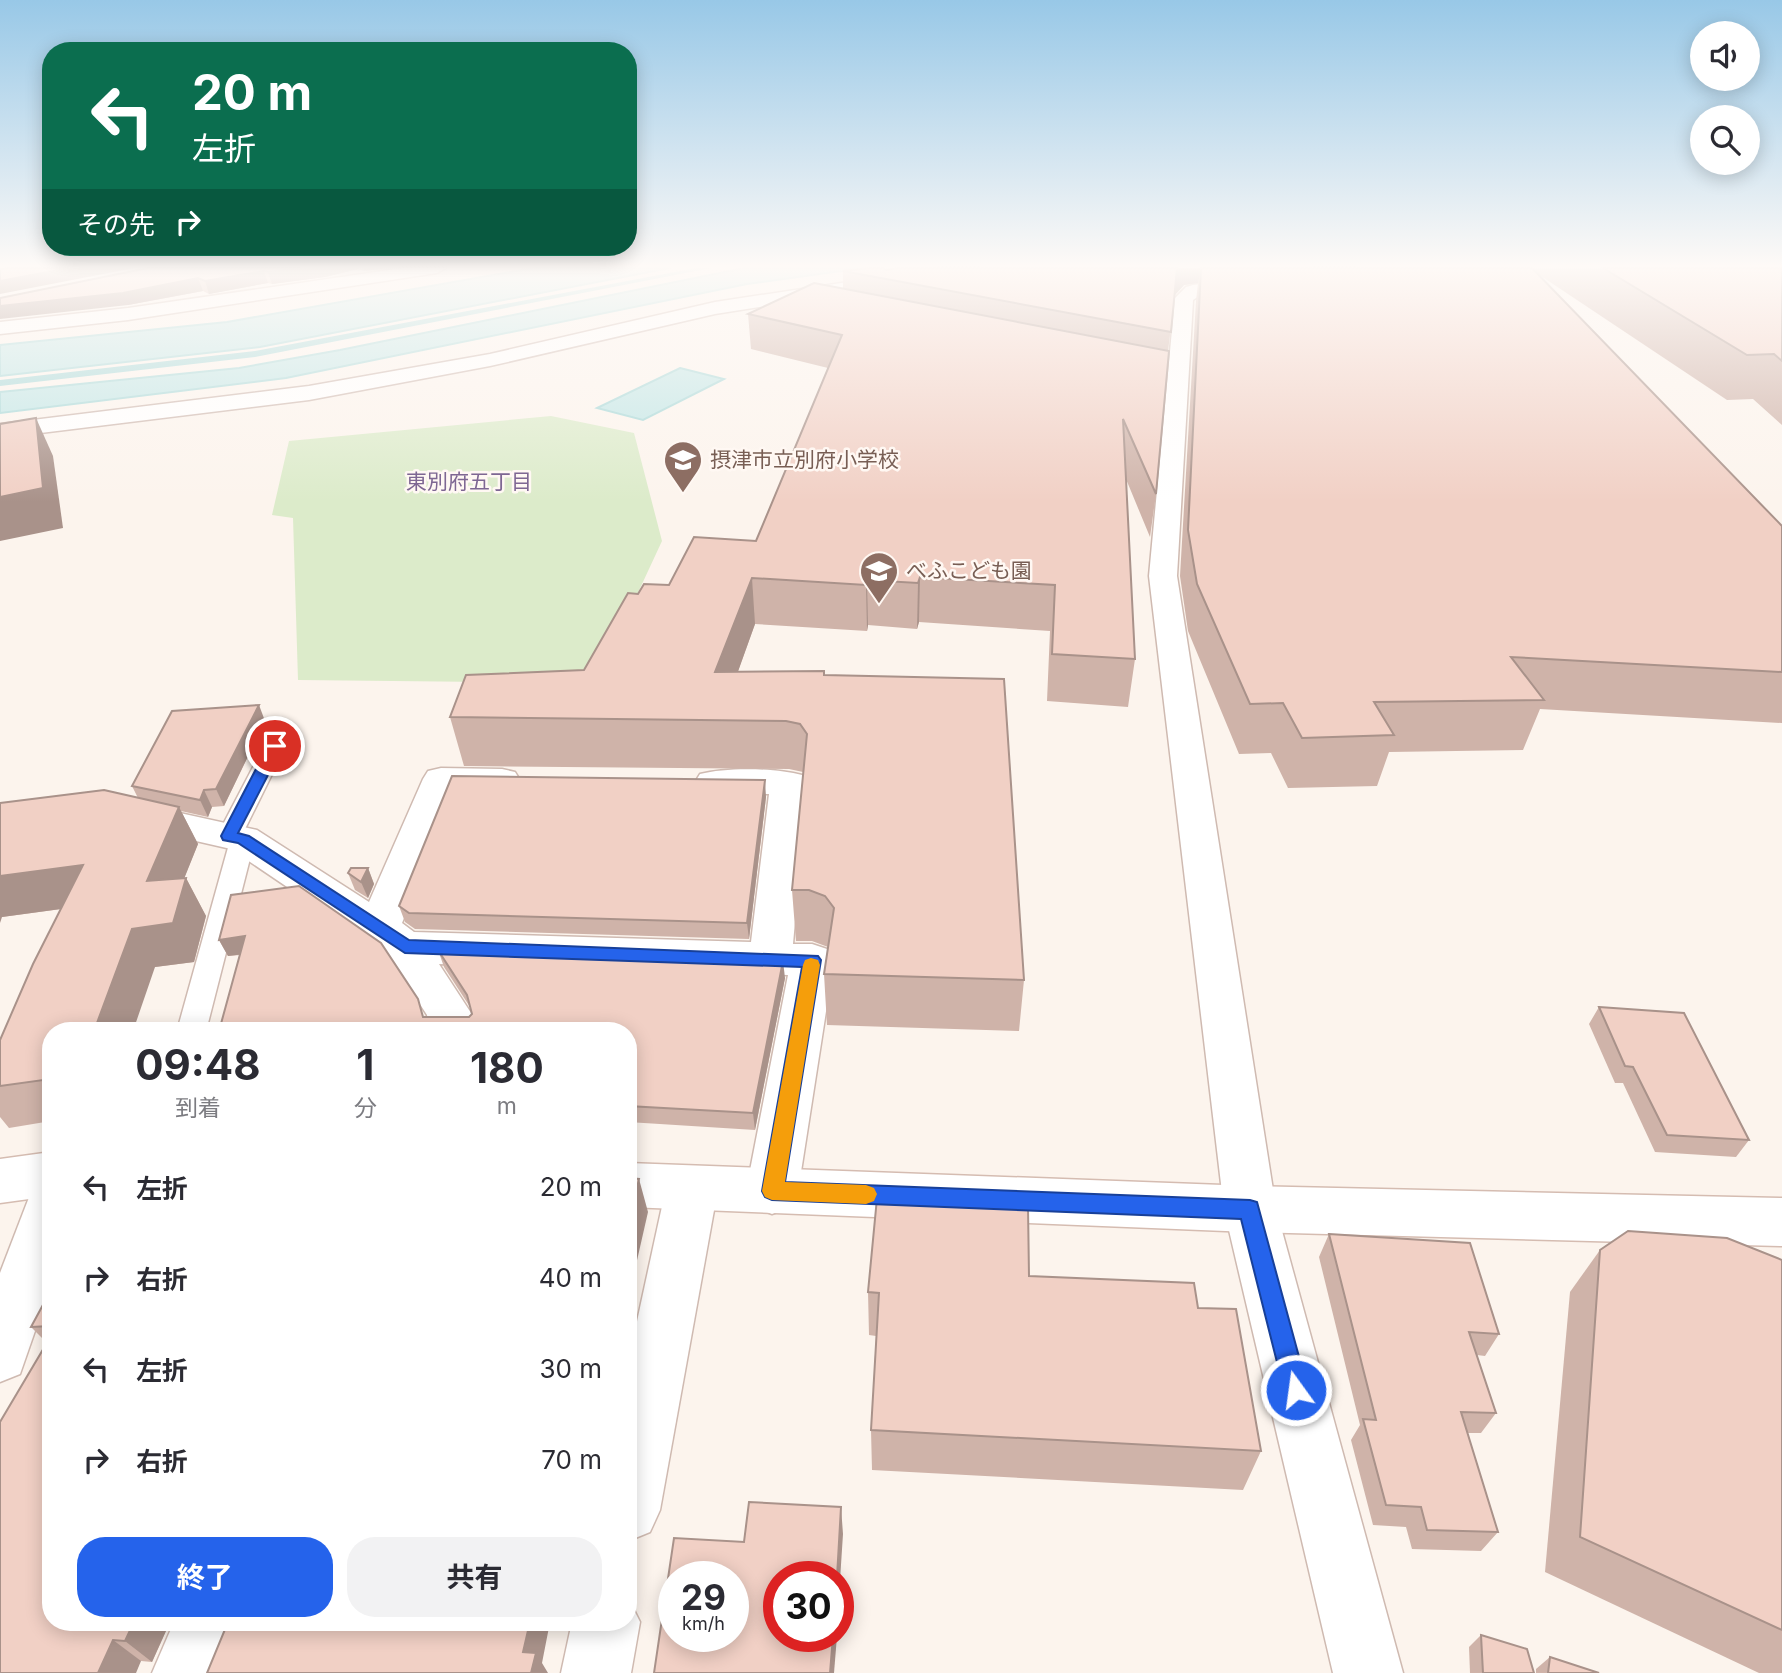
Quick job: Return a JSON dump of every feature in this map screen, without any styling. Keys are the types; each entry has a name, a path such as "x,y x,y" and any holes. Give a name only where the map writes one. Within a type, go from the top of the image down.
{"street":[{"path":"0,431 309,393 490,360 550,346"},
{"path":"1174,346 1167,380 1163,576 1250,1209 1368,1673"},
{"path":"392,937 441,779 538,780"},
{"path":"678,782 789,783 770,959"},
{"path":"137,816 236,838 392,937 449,1013 450,1022"},
{"path":"392,937 812,960 772,1191"},
{"path":"0,1181 42,1175"},
{"path":"637,1185 1250,1209 1782,1222"},
{"path":"637,1465 692,1188"},
{"path":"0,1353 42,1229"},
{"path":"187,1673 204,1631"},
{"path":"596,1673 604,1631"}],"lane":[{"path":"193,1022 236,838 275,746"}],"green space":[{"path":"551,416 634,433 662,541 596,683 298,680 293,518 272,515 289,441"}],"water":[{"path":"0,346 265,346 260,347 0,376"},
{"path":"359,346 443,346 286,378 0,413 0,392 239,368"},
{"path":"680,368 724,379 643,420 597,408"}],"building":[{"path":"837,346 1143,346 1169,351 1156,494 1123,419 1135,659 1052,654 1055,585 920,577 918,583 867,580 866,585 752,578 715,672 824,671 824,675 1004,679 1024,980 824,974 834,908 825,896 809,890 792,890 807,734 800,724 786,721 450,717 466,675 584,670 628,593 638,594 644,584 669,585 694,537 756,541"},
{"path":"1197,346 1608,346 1782,526 1782,672 1511,657 1544,700 1374,702 1394,735 1302,738 1283,703 1250,704 1197,584 1188,530"},
{"path":"1732,346 1782,346 1782,361 1774,354 1747,355"},
{"path":"36,418 43,488 0,497 0,424"},
{"path":"259,705 216,789 204,790 200,800 132,786 172,711"},
{"path":"452,776 765,780 747,923 409,913 399,906"},
{"path":"104,790 179,807 147,881 186,878 173,923 132,929 97,1022 42,1022 42,1080 0,1086 0,1040 33,964 83,865 0,876 0,803"},
{"path":"351,868 368,868 361,882 348,873"},
{"path":"299,886 381,943 418,999 423,1017 469,1017 472,1014 467,995 438,950 783,961 753,1113 637,1107 637,1022 221,1022 245,936 219,940 231,895"},
{"path":"1599,1007 1684,1013 1749,1140 1667,1135 1633,1067 1625,1066"},
{"path":"877,1198 1028,1207 1029,1276 1194,1283 1198,1308 1236,1309 1261,1451 871,1430 879,1293 868,1292"},
{"path":"1628,1231 1727,1238 1782,1260 1782,1630 1580,1537 1600,1250"},
{"path":"1329,1234 1470,1243 1499,1334 1469,1332 1496,1413 1461,1412 1498,1532 1427,1530 1421,1507 1386,1505 1363,1419 1376,1420"},
{"path":"42,1307 42,1326 31,1327"},
{"path":"42,1351 42,1631 130,1631 125,1641 113,1640 98,1673 0,1673 0,1422"},
{"path":"749,1502 841,1507 838,1561 763,1561 763,1652 832,1652 830,1673 654,1673 658,1646 658,1652 749,1652 749,1561 671,1561 674,1538 744,1542"},
{"path":"224,1631 528,1631 523,1652 536,1653 531,1673 207,1673"},
{"path":"1481,1635 1527,1649 1534,1673 1483,1673"},
{"path":"1550,1657 1599,1673 1548,1673"}],"waterway":[{"path":"0,383 255,354 297,346"}],"slow traffic":[{"path":"811,965 772,1191 866,1194"}],"place":[{"name":"摂津市立別府小学校","path":"683,494"},
{"name":"べふこども園","path":"879,605"}],"district":[{"name":"東別府五丁目","path":"469,482"}],"route":[{"path":"275,746 229,836 243,839 405,947 812,960 772,1191 1250,1209 1296,1390"}]}
